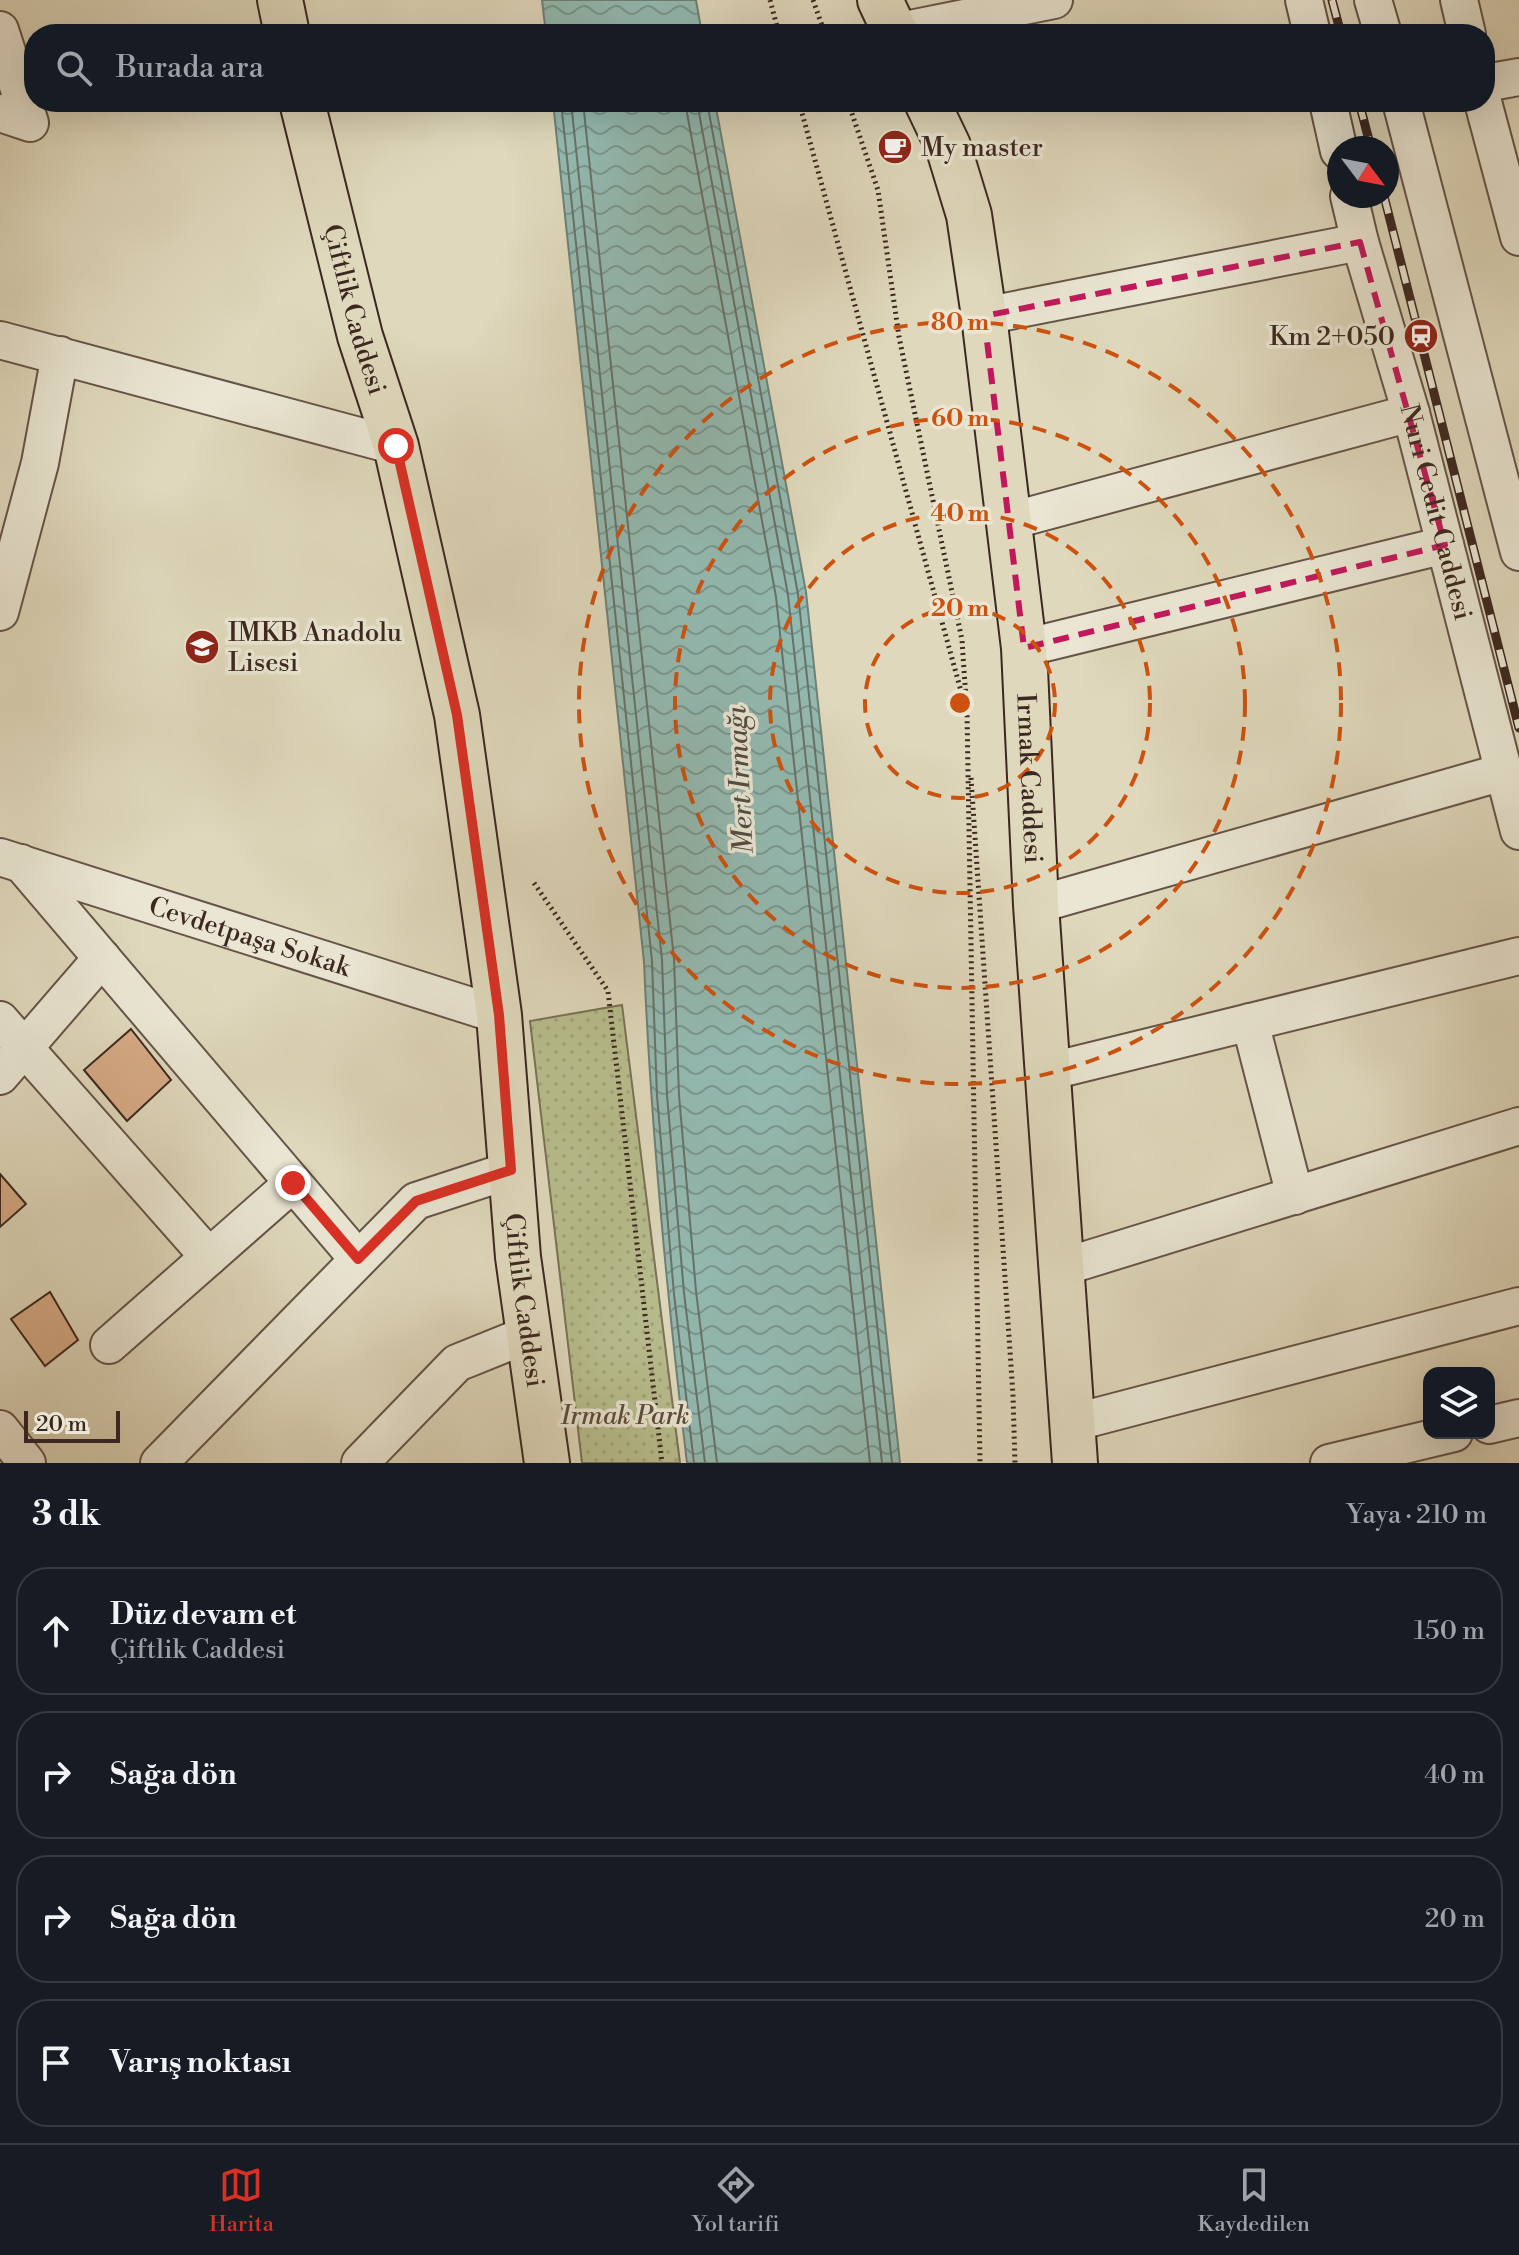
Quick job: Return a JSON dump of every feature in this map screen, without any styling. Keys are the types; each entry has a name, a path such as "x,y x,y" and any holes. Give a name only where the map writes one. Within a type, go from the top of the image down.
{"main road":[{"path":"280,0 285,24"},
{"name":"Çiftlik Caddesi","path":"304,112 360,336 396,446 457,715 499,1015 518,1257 544,1461"},
{"name":"Irmak Caddesi","path":"932,112 948,146 969,215 1024,648 1036,905 1073,1443"}],"street":[{"path":"890,22 1054,0"},
{"path":"1304,0 1310,24"},
{"path":"1373,0 1380,24"},
{"path":"1459,0 1465,24"},
{"path":"0,30 24,104"},
{"path":"1495,81 1519,77"},
{"path":"0,113 30,123 26,112"},
{"path":"1330,112 1336,136"},
{"path":"1404,112 1519,552"},
{"path":"1486,112 1519,237"},
{"name":"Nuri Cedit Caddesi","path":"1352,208 1411,413 1519,831"},
{"path":"984,316 1360,242"},
{"path":"0,340 396,446"},
{"path":"1,603 40,463 60,355"},
{"path":"1010,521 1411,413"},
{"path":"1024,648 1445,545"},
{"path":"1036,905 1503,772"},
{"path":"11,860 102,958 358,1259"},
{"name":"Cevdetpaşa Sokak","path":"11,860 499,1015"},
{"path":"1047,1072 1519,956"},
{"path":"0,1076 102,958"},
{"path":"0,1020 209,1257"},
{"path":"1250,1022 1295,1196"},
{"path":"1060,1268 1519,1126"},
{"path":"159,1463 416,1201 511,1170"},
{"path":"109,1345 293,1183"},
{"path":"1073,1443 1519,1306"},
{"path":"360,1463 457,1363 529,1334"},
{"path":"1495,1424 1519,1418"},
{"path":"0,1429 27,1463"},
{"path":"1329,1463 1429,1439"}],"path":[{"path":"770,0 776,24"},
{"path":"813,0 821,24"},
{"path":"802,112 967,713 980,1463"},
{"path":"851,112 878,190 899,337 962,640 1015,1463"},
{"path":"534,883 608,991 662,1463"}],"highlighted area":[{"path":"1360,242 1445,545 1024,648 984,316"}],"green space":[{"name":"Irmak Park","path":"622,1005 680,1463 582,1463 530,1021"}],"water":[{"path":"542,0 696,0 700,24 545,24"},
{"name":"Mert Irmağı","path":"554,112 717,112 806,592 900,1463 687,1463 661,1213 644,962"}],"building":[{"path":"131,1029 171,1080 127,1121 84,1070"},
{"path":"0,1174 26,1204 0,1227"},
{"path":"50,1292 78,1340 45,1366 11,1319"}],"railway":[{"path":"1332,0 1338,24"},
{"path":"1362,112 1368,136"},
{"path":"1387,208 1519,728"}],"place":[{"name":"My master","path":"895,147"},
{"name":"Km 2+050","path":"1421,336"},
{"name":"IMKB Anadolu Lisesi","path":"202,647"}],"route":[{"path":"293,1183 358,1259 416,1201 511,1170 499,1015 457,715 396,446"}]}
